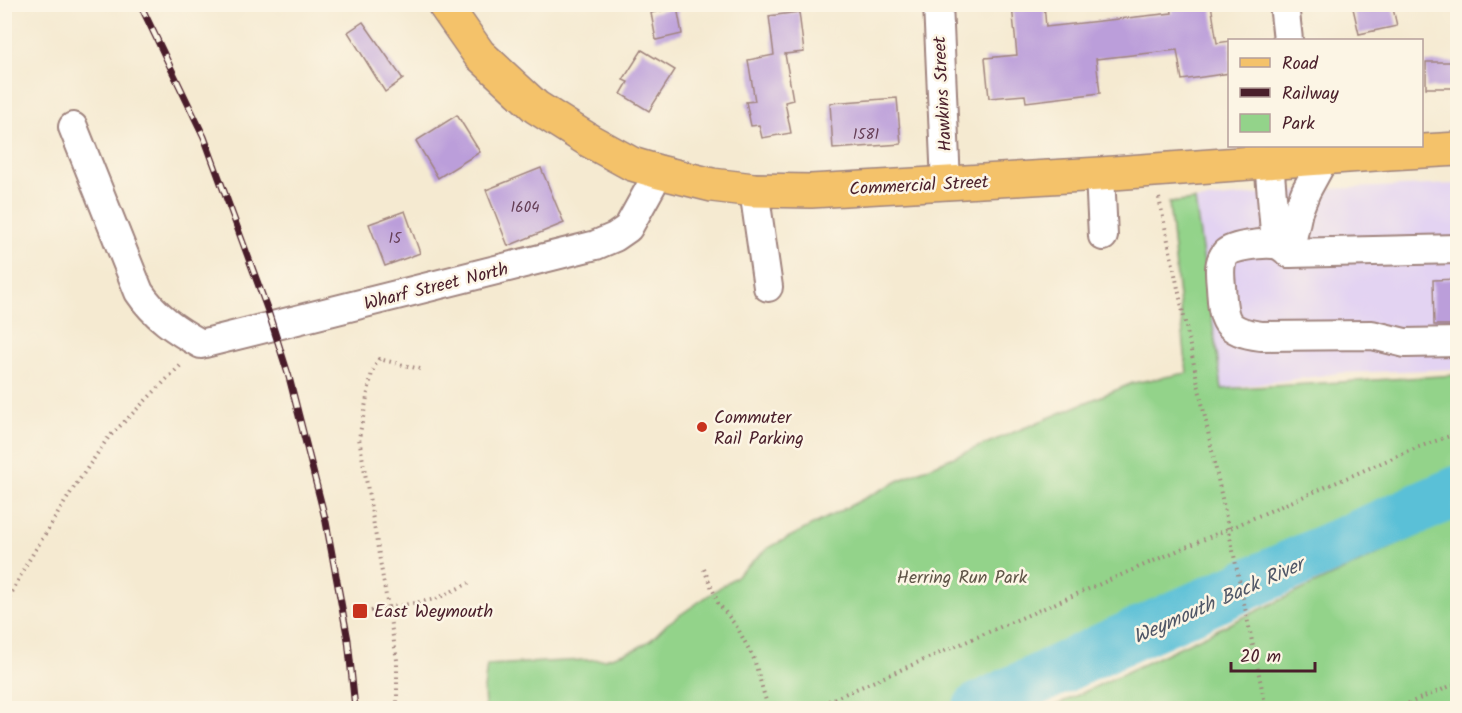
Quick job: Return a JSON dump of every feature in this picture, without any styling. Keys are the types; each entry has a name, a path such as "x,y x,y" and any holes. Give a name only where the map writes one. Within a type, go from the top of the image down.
{"main road":[{"name":"Commercial Street","path":"444,4 479,54 536,107 632,164 712,185 754,190 811,191 1269,162 1309,154 1458,149"}],"street":[{"name":"Hawkins Street","path":"938,4 946,183"},
{"path":"1284,4 1288,39"},
{"path":"73,127 139,292 149,307 191,338"},
{"path":"1282,248 1306,191 1309,154"},
{"path":"1269,162 1282,248"},
{"name":"Wharf Street North","path":"191,338 596,245 615,237 628,228 659,172"},
{"path":"1100,174 1103,236"},
{"path":"754,190 768,287"},
{"path":"1458,249 1233,248 1226,252 1220,271 1222,312 1230,325 1240,332 1261,336 1372,335 1405,343 1458,342"}],"path":[{"path":"1154,170 1266,708"},
{"path":"4,608 26,565 108,438 191,338"},
{"path":"397,708 397,660 359,438 372,372 379,359 420,369"},
{"path":"812,708 1416,448 1458,433"},
{"path":"704,569 718,603 737,627 754,659 768,708"},
{"path":"365,612 436,599 469,583"},
{"path":"1397,708 1458,683"}],"shaded area":[{"path":"1457,184 1457,369 1339,373 1221,389 1195,200 1321,189"}],"green space":[{"name":"Herring Run Park","path":"1195,200 1222,389 1457,375 1457,472 950,708 485,708 484,689 487,665 605,659 636,649 651,640 667,624 735,577 768,548 908,476 1133,383 1187,373 1169,203"},
{"path":"1457,517 1457,708 1050,708"}],"building":[{"path":"1044,4 1046,27 1172,13 1171,4 1211,4 1217,43 1228,41 1228,73 1182,80 1177,50 1096,59 1100,93 1026,102 1025,95 989,98 985,58 1017,55 1012,6"},
{"path":"1352,4 1392,4 1397,26 1359,34"},
{"path":"677,7 682,34 656,40 651,13"},
{"path":"799,12 804,52 785,54 793,100 785,102 791,133 762,138 759,125 751,126 746,102 755,101 748,60 774,55 769,16"},
{"path":"363,22 403,79 385,92 348,32"},
{"path":"642,50 675,70 649,111 621,94 628,82 623,80"},
{"path":"1426,62 1458,62 1458,88 1426,88"},
{"path":"897,98 901,144 833,149 830,103"},
{"path":"457,115 480,152 438,178 416,141"},
{"path":"541,168 564,223 508,246 486,190"},
{"path":"405,211 420,253 385,266 369,224"},
{"path":"1458,279 1458,325 1434,325 1433,280"}],"waterway":[{"name":"Weymouth Back River","path":"978,708 1106,647 1458,491"}],"railway":[{"path":"140,4 204,137 268,311 289,377 326,522 348,640 355,708"}],"place":[{"name":"Commuter Rail Parking","path":"702,427"},
{"name":"East Weymouth","path":"360,611"}]}
